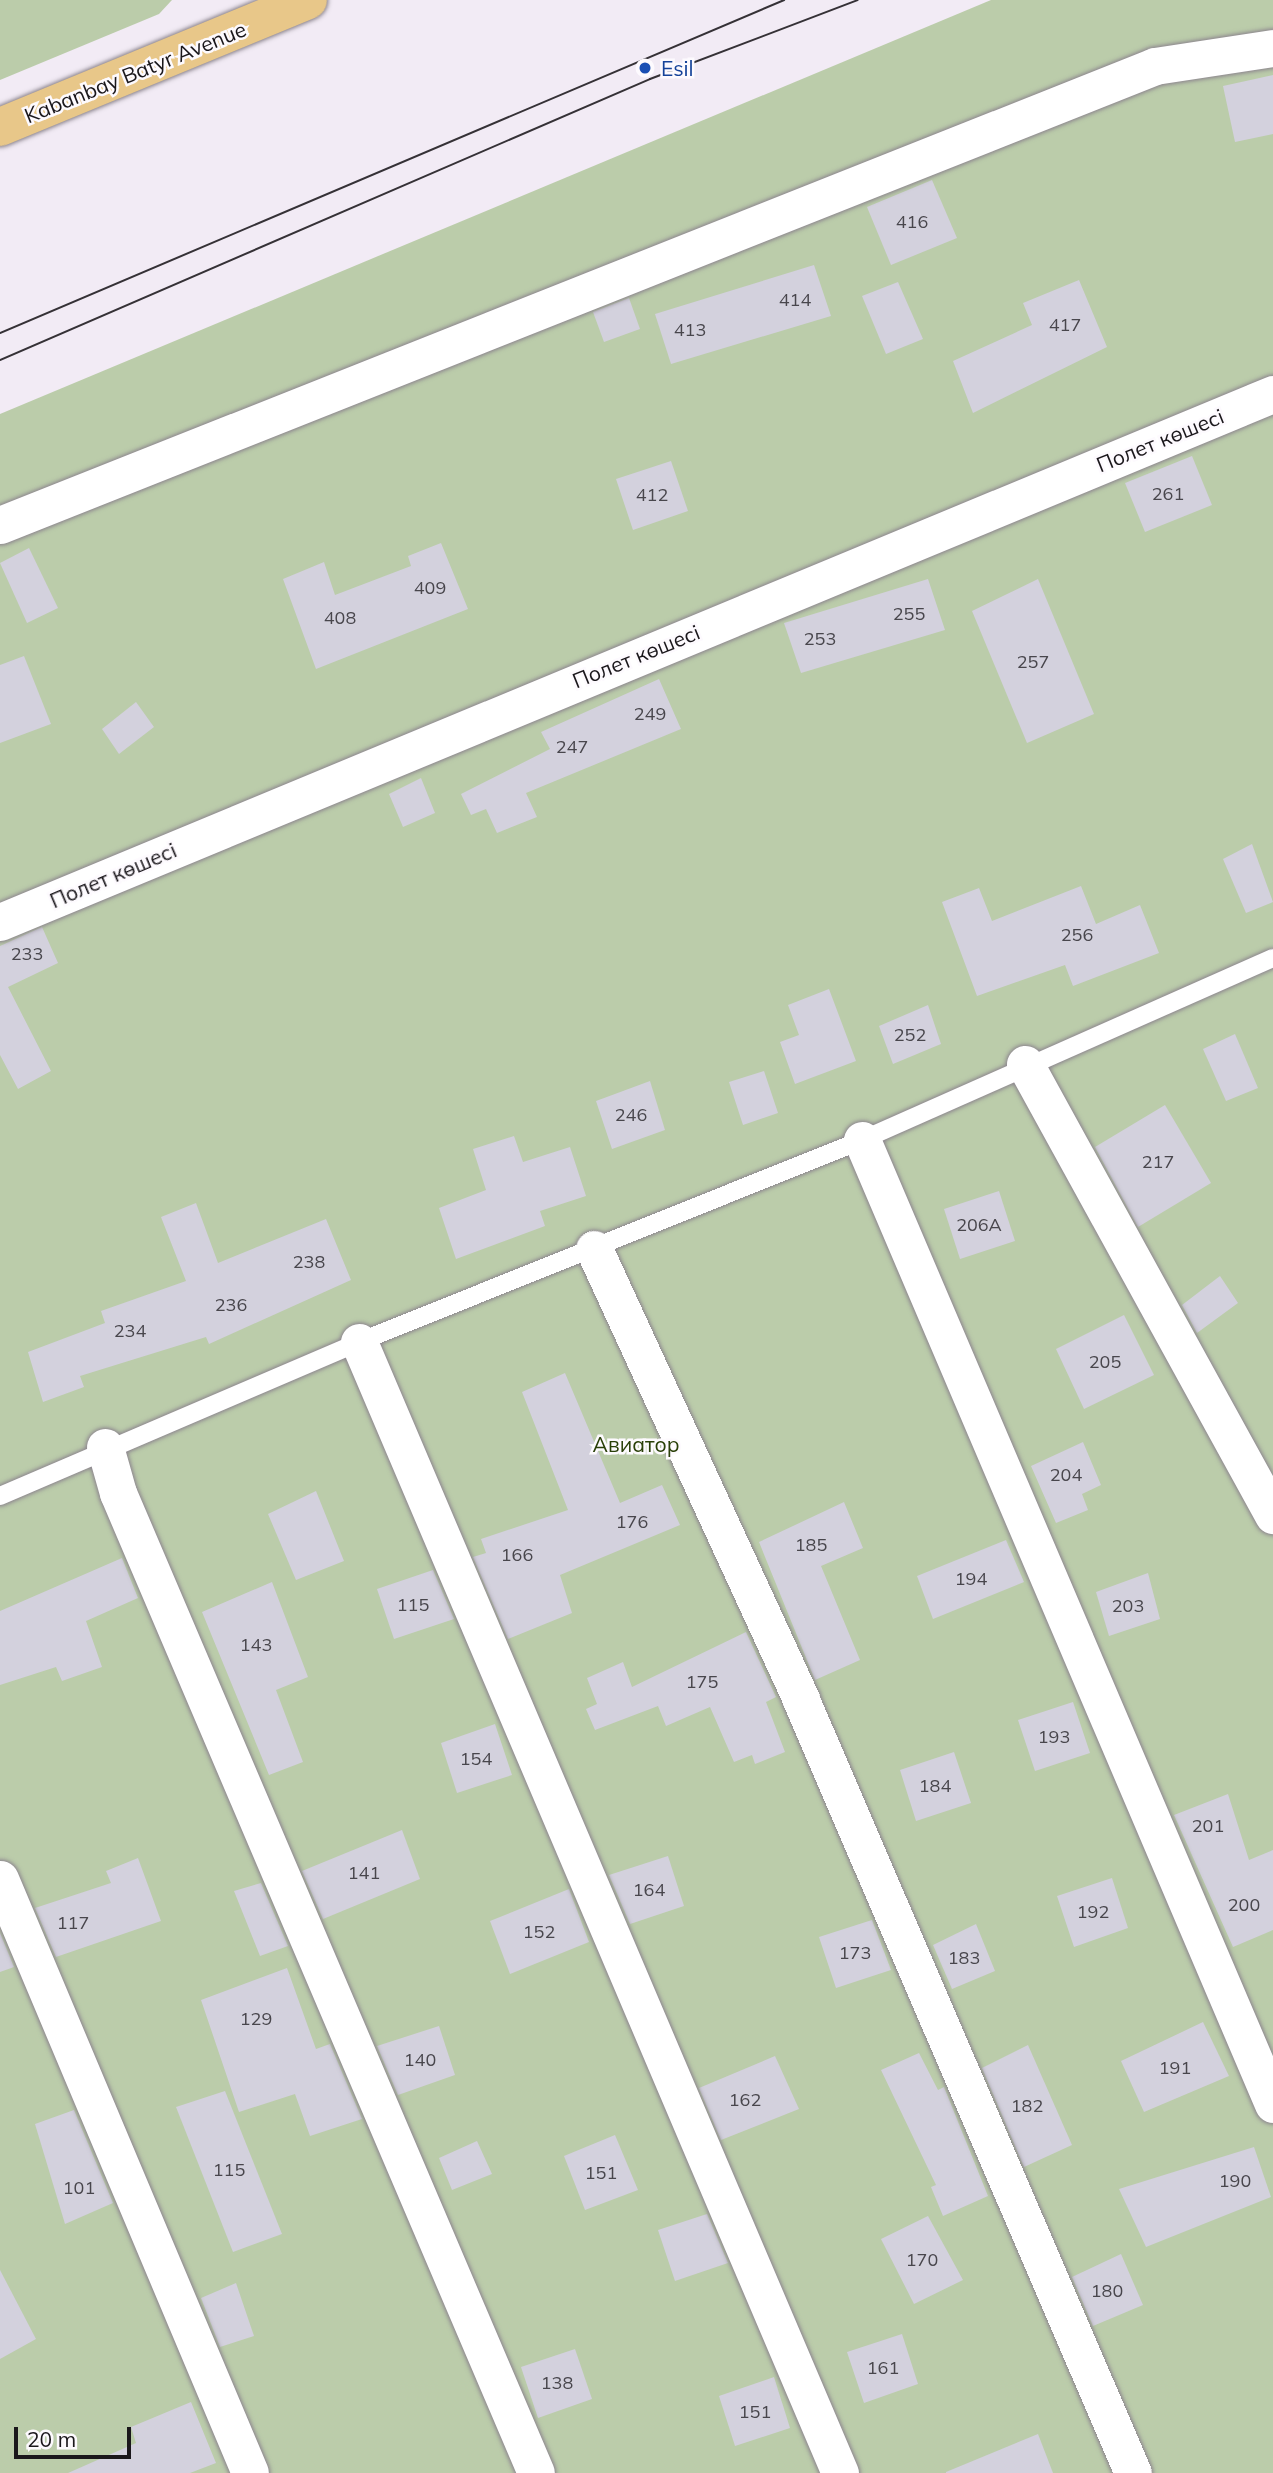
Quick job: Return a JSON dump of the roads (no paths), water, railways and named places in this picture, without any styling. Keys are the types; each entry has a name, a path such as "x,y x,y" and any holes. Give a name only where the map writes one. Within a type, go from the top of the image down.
{"main road":[{"name":"Kabanbay Batyr Avenue","path":"0,127 308,0"}],"street":[{"path":"0,525 1155,66 1273,48"},
{"name":"Полет көшесі","path":"0,922 1273,394"},
{"path":"1025,1064 1273,1515"},
{"path":"863,1140 1273,2104"},
{"path":"594,1249 802,1700 1133,2473"},
{"path":"359,1342 840,2473"},
{"path":"105,1447 118,1493 536,2473"},
{"path":"0,1878 250,2473"}],"lane":[{"path":"0,1496 105,1447 359,1342 863,1140 1025,1064 1273,958"}],"tram line":[{"path":"0,333 784,0"},
{"path":"0,360 650,79 858,0"}],"place":[{"name":"Esil","path":"645,68"}],"park label":[{"name":"Авиатор","path":"636,1444"}]}
